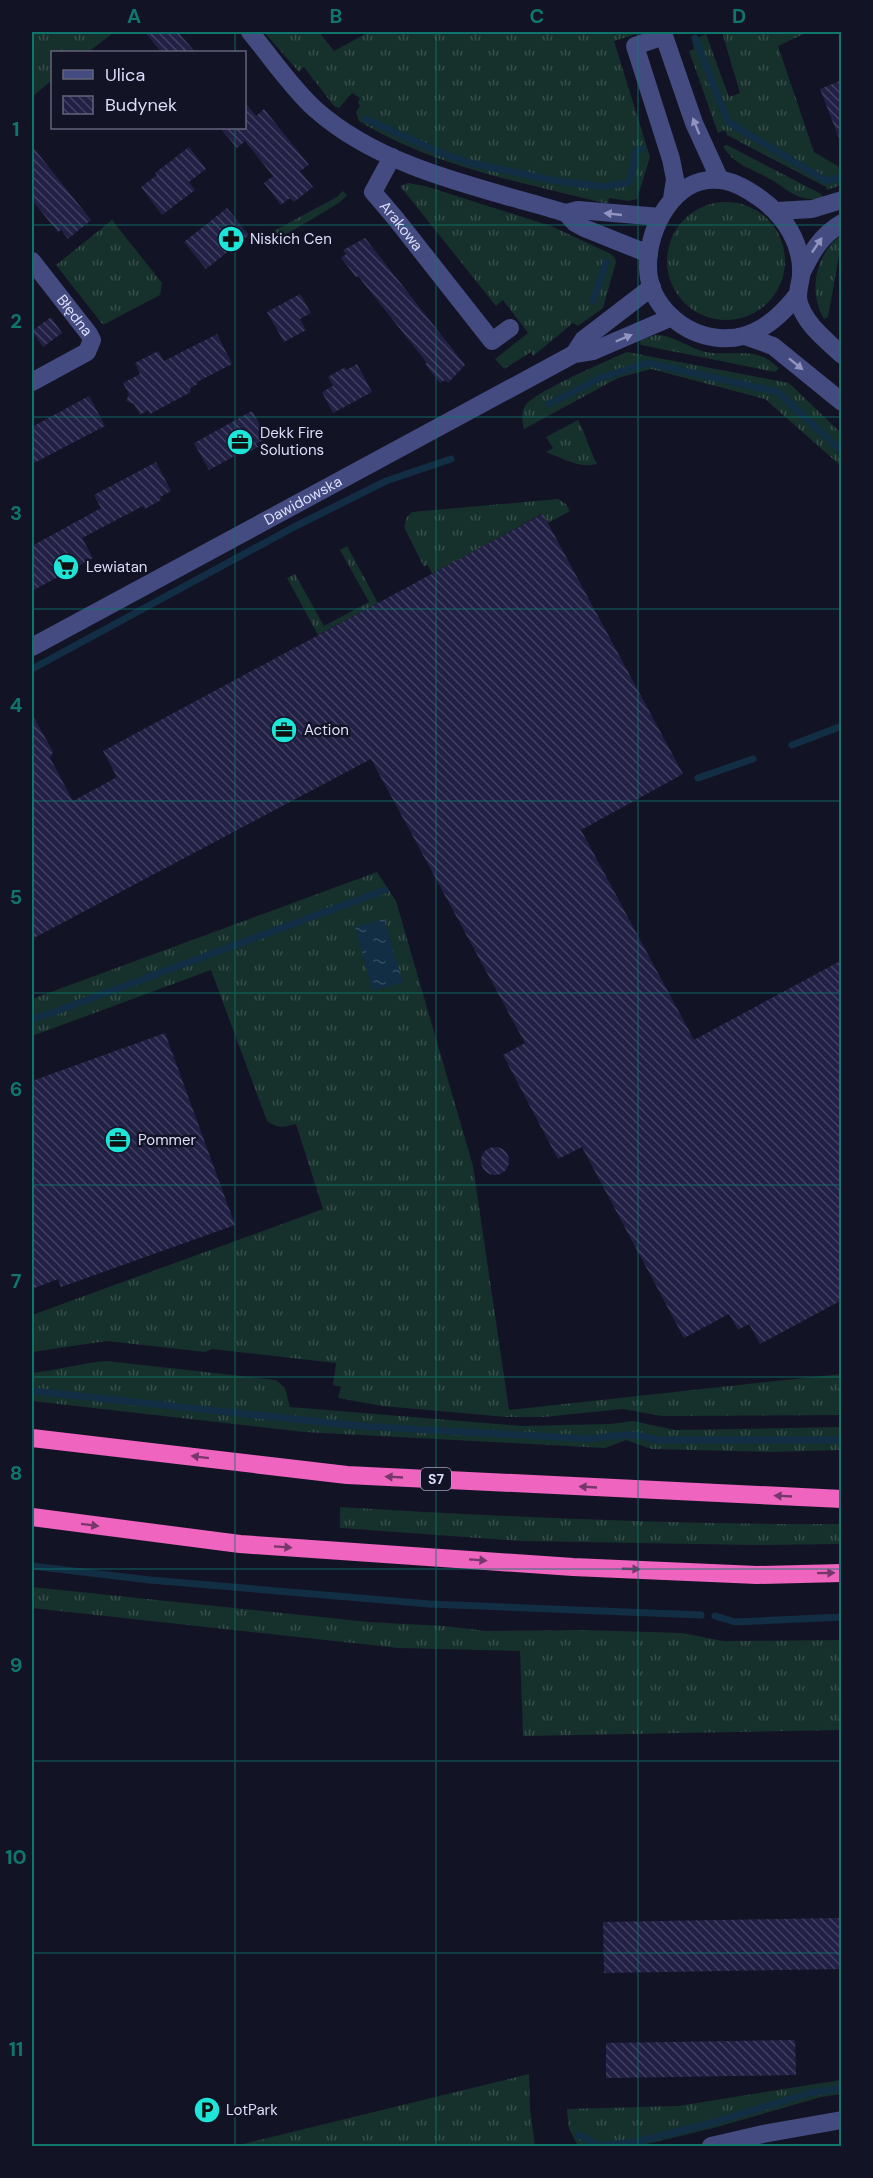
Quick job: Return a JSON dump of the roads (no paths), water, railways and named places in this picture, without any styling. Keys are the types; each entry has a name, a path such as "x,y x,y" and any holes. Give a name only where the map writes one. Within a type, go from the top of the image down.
{"highway":[{"name":"S7","path":"32,1438 347,1475 842,1499"},
{"path":"32,1517 240,1544 573,1567 757,1575 842,1573"}],"street":[{"path":"250,32 316,110 349,134 392,157 427,171 567,213 578,210 660,218"},
{"path":"720,180 691,113 664,36 635,46 671,159 675,179 672,199 652,236 649,254 648,268 652,287 662,306 687,329 699,334 723,338 745,336 761,329 779,315 798,294"},
{"name":"Arakowa","path":"392,157 373,192 492,341 510,328"},
{"path":"672,199 693,185 720,180 731,183 759,198 784,219 794,239 801,274"},
{"path":"777,212 812,209 842,200"},
{"path":"567,213 575,223 584,228 649,254"},
{"path":"842,223 819,240 801,274 798,294 799,303 809,322 842,355"},
{"name":"Błędna","path":"32,261 92,340 87,352 32,382"},
{"name":"Dawidowska","path":"574,354 583,340 652,287"},
{"name":"Dawidowska","path":"32,646 574,354 593,351 672,317"},
{"path":"745,336 773,346 842,402"},
{"path":"711,2146 842,2120"}],"water":[{"path":"384,919 403,982 373,991 355,927"}],"waterway":[{"path":"695,38 728,122 826,181 842,177"},
{"path":"366,119 436,151 470,163 551,180 603,187 630,182 636,151 642,149"},
{"path":"593,301 606,262"},
{"path":"549,404 600,378 648,363 778,392 842,452"},
{"path":"32,669 294,527 386,481 451,459"},
{"path":"792,745 842,726"},
{"path":"698,778 753,759"},
{"path":"32,1020 385,890"},
{"path":"32,1391 360,1426 591,1439 624,1435 657,1440 842,1440"},
{"path":"32,1566 150,1580 430,1604 701,1615"},
{"path":"715,1616 735,1622 842,1617"},
{"path":"579,2135 600,2146 636,2142 711,2123 810,2093 842,2088"}],"place":[{"name":"Niskich Cen","path":"231,239"},
{"name":"Dekk Fire Solutions","path":"240,442"},
{"name":"Lewiatan","path":"66,567"},
{"name":"Action","path":"284,730"},
{"name":"Pommer","path":"118,1140"},
{"name":"LotPark","path":"207,2110"}]}
